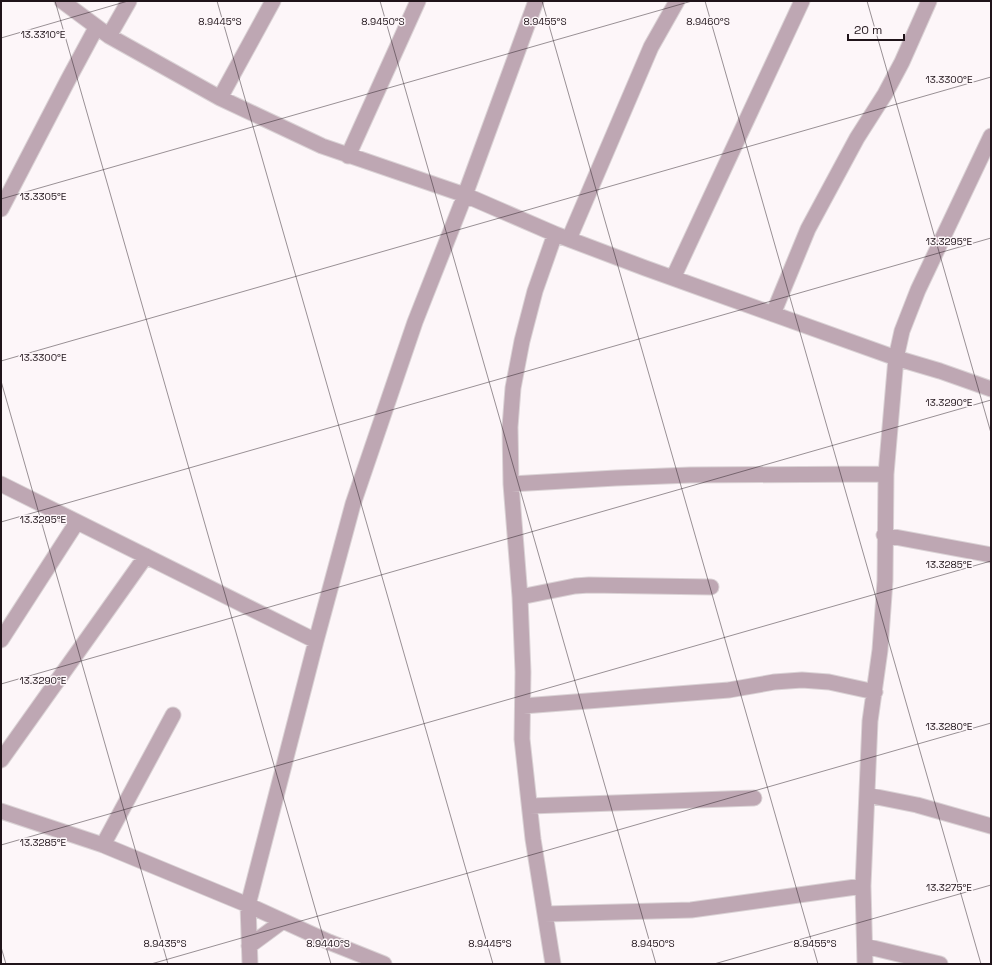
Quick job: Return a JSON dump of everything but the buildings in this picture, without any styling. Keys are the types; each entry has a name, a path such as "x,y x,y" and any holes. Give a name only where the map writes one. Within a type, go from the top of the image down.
{"street":[{"path":"62,1 102,32 220,98 322,146 465,195 569,240 673,278 896,358 940,371 991,389"},
{"path":"1,209 68,80 102,32 129,1"},
{"path":"220,98 273,1"},
{"path":"348,156 418,1"},
{"path":"250,964 248,905 316,641 356,497 415,322 465,195 536,1"},
{"path":"569,240 651,47 677,1"},
{"path":"673,278 802,1"},
{"path":"773,314 808,229 857,138 885,94 899,68 929,1"},
{"path":"865,964 864,886 870,721 875,692 885,581 884,534 886,474 896,358 902,331 918,290 991,136"},
{"path":"553,964 534,839 522,739 523,706 520,597 511,484 510,427 513,388 522,341 535,290 555,234"},
{"path":"511,484 682,476 886,474"},
{"path":"1,484 316,641"},
{"path":"1,640 77,522"},
{"path":"884,534 991,555"},
{"path":"1,760 146,556"},
{"path":"520,597 575,586 588,585 711,587"},
{"path":"523,706 729,690 774,682 802,680 828,682 875,692"},
{"path":"103,845 173,715"},
{"path":"867,795 917,805 991,826"},
{"path":"530,806 754,798"},
{"path":"1,811 103,845 248,905 329,942 384,964"},
{"path":"545,914 691,910 864,886"},
{"path":"249,946 283,921"},
{"path":"865,946 940,964"}]}
